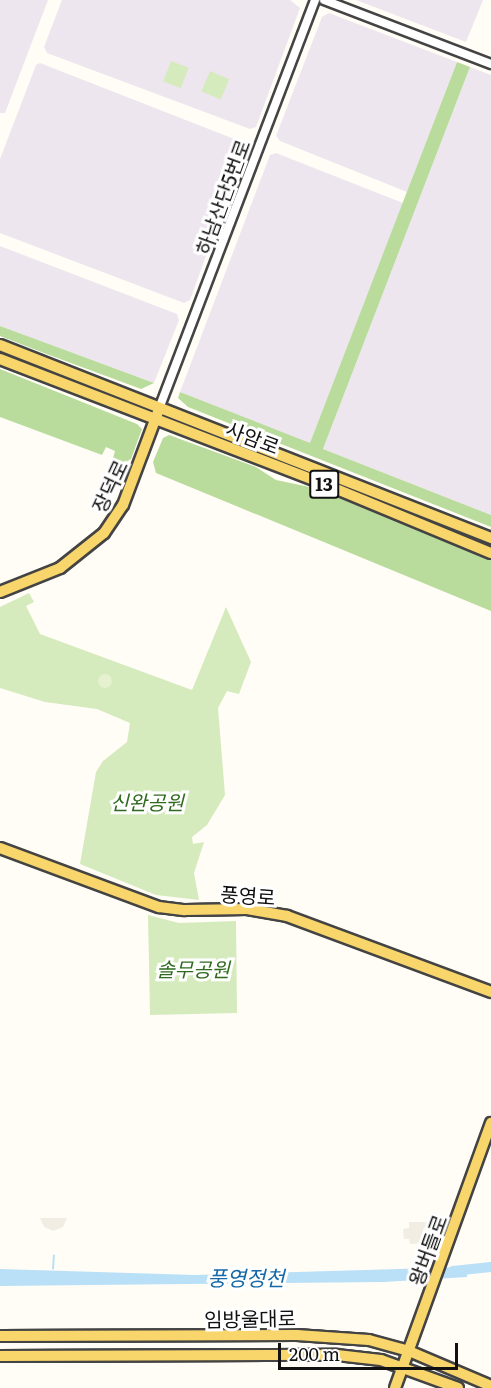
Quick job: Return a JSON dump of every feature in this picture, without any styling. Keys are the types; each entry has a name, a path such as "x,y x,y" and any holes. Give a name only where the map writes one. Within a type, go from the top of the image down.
{"main road":[{"name":"사암로","path":"0,345 491,538"},
{"name":"사암로","path":"0,359 156,418 491,553"},
{"name":"장덕로","path":"0,592 53,572 82,555 104,533 123,505 160,406"},
{"name":"풍영로","path":"0,848 159,906 185,910 247,909 287,916 491,992"},
{"name":"왕버들로","path":"394,1388 410,1350 491,1123"},
{"name":"임방울대로","path":"0,1336 297,1335 369,1340 410,1350 491,1386"},
{"name":"임방울대로","path":"0,1356 337,1355 366,1357 403,1367 458,1388"}],"street":[{"name":"하남산단5번로","path":"160,406 315,0"},
{"path":"324,0 491,64"}],"shaded area":[{"path":"0,0 48,0 5,113 0,113"},
{"path":"62,0 290,0 300,8 256,127 250,129 47,53 44,47"},
{"path":"356,0 483,0 466,42"},
{"path":"329,13 457,62 407,192 280,141 276,136 322,17"},
{"path":"40,63 247,144 190,300 184,303 0,233 0,159 36,65"},
{"path":"470,67 491,75 491,515 323,449"},
{"path":"276,153 403,203 310,444 180,392 270,155"},
{"path":"0,246 177,314 179,320 154,383 0,326"},
{"path":"40,1218 67,1218 63,1227 53,1231 44,1227"},
{"path":"409,1222 435,1222 436,1242 410,1244 409,1239 404,1239 403,1229 409,1228"}],"green space":[{"path":"171,61 189,68 181,88 163,82"},
{"path":"457,62 470,67 323,449 491,515 491,527 188,407 178,398 180,392 310,443"},
{"path":"210,71 229,79 221,99 201,91"},
{"path":"0,326 154,383 141,389 0,336"},
{"path":"0,369 137,424 142,429 131,459 124,463 113,458 115,451 106,447 102,455 0,417"},
{"path":"169,435 256,467 276,480 319,489 491,560 491,611 156,473 153,462 163,438"},
{"name":"신완공원","path":"29,593 34,602 26,606 40,634 192,690 226,607 251,662 239,694 227,691 218,708 225,795 207,825 192,837 193,844 204,842 194,873 199,900 156,895 80,864 96,772 103,761 127,742 130,723 97,709 45,702 0,688 0,607"},
{"path":"105,674 110,676 112,681 110,686 105,688 100,686 98,681 100,676"},
{"name":"솔무공원","path":"148,915 179,923 236,921 237,1013 150,1015"}],"water":[{"name":"풍영정천","path":"467,1267 467,1277 384,1282 0,1286 0,1269 195,1275"}],"waterway":[{"path":"53,1269 54,1256"},
{"name":"풍영정천","path":"453,1271 491,1267"}]}
